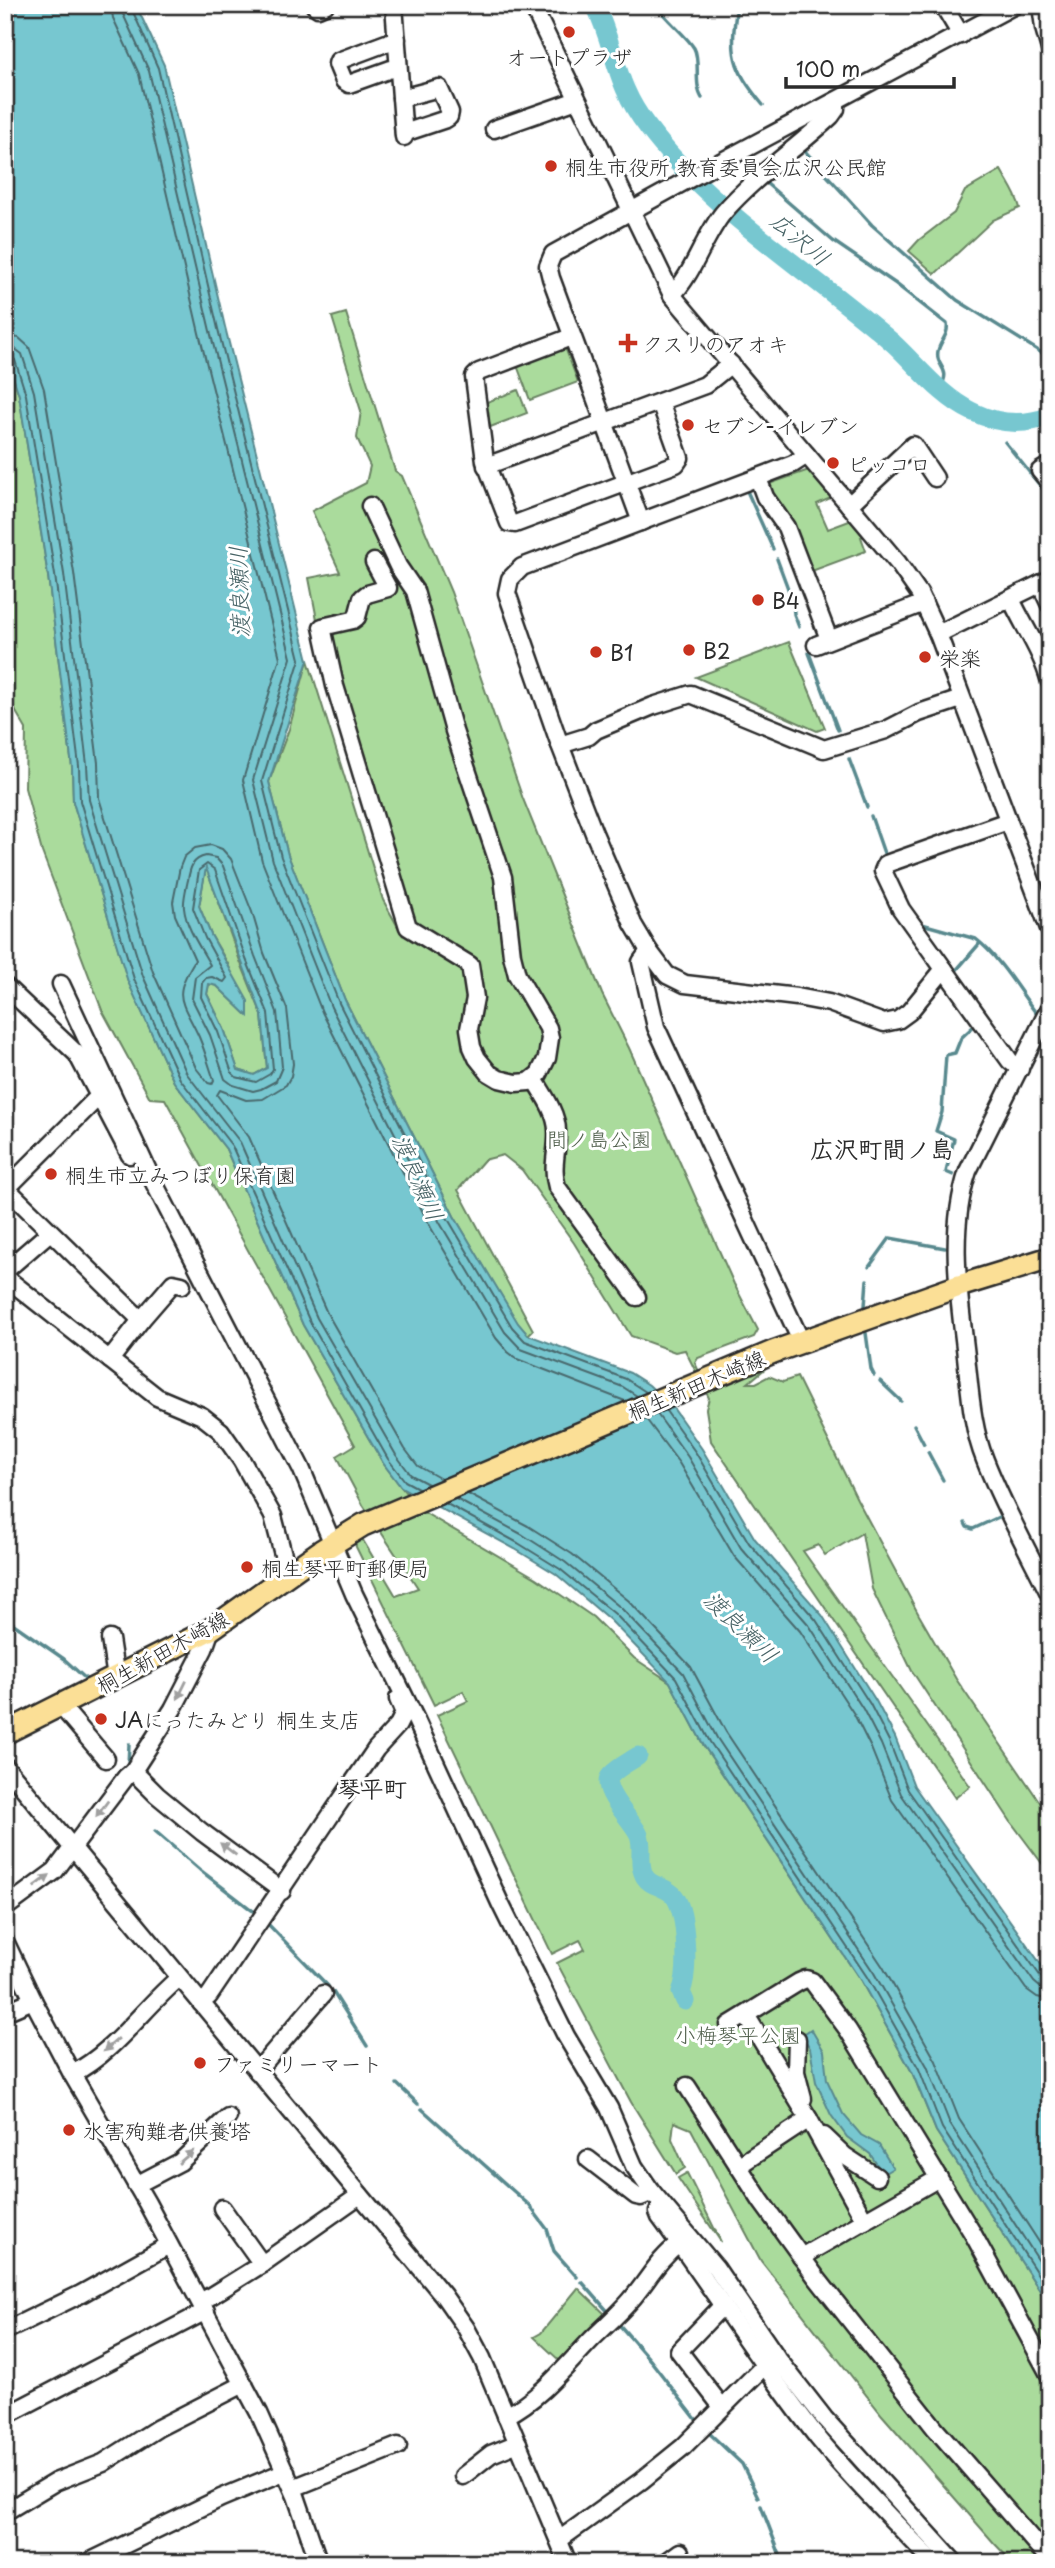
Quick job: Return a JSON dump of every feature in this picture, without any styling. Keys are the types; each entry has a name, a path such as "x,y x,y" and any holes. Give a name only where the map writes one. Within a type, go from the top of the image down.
{"main road":[{"name":"桐生新田木崎線","path":"5,1733 211,1629 344,1537 801,1341 959,1286 1050,1258"}],"street":[{"path":"314,5 318,8 325,5"},
{"path":"394,5 398,69 404,135 449,117 450,113 439,88 401,98"},
{"path":"532,5 672,295 898,563 923,603 938,634 1050,931"},
{"path":"943,5 961,35"},
{"path":"641,522 571,337 549,272 550,260 561,248 1015,5"},
{"path":"1041,5 1050,49"},
{"path":"397,39 338,61 337,64 344,81 349,84 398,69"},
{"path":"494,129 577,100"},
{"path":"672,295 681,285 705,240 732,203 831,116 836,109 836,101"},
{"path":"571,337 475,374 473,380 486,466 507,520 512,524 679,462 680,458 660,402"},
{"path":"486,466 705,385 731,364"},
{"path":"849,505 913,445 935,478"},
{"path":"807,455 793,464 758,478 522,567 515,572 507,586 512,610 560,745 608,867 634,924 667,975 676,981 829,1003 884,1023 898,1020 909,1012 944,969"},
{"path":"1050,465 1040,471 1050,483"},
{"path":"758,478 765,497 786,527 823,642 923,603"},
{"path":"370,506 398,566 415,591 454,731 503,877 512,955 517,975 548,1028 550,1038 547,1058 534,1079 523,1083 499,1079 483,1067 470,1039 470,1018 475,998 470,965 408,927 335,687 323,627 357,617 362,598 367,594 409,584"},
{"path":"374,562 388,588"},
{"path":"938,634 1045,582 1050,605"},
{"path":"1011,599 1038,648 1050,682"},
{"path":"560,745 589,736 596,730 653,706 691,694 824,750 886,730 919,713 961,699"},
{"path":"1008,821 886,864 883,868 901,909 1010,1061 1020,1069"},
{"path":"649,951 641,962 656,1027 801,1341"},
{"path":"61,984 149,1173 301,1468 344,1537 354,1594 532,1969 566,2036 609,2108 634,2166 726,2283 824,2418 955,2563"},
{"path":"5,986 77,1054 134,1162 149,1173"},
{"path":"1049,1014 975,1154 962,1187 957,1224 959,1286 975,1428 985,1460 1050,1595"},
{"path":"534,1079 556,1123 557,1142 553,1166 557,1187 637,1297"},
{"path":"98,1097 6,1187 141,1320"},
{"path":"5,1271 50,1232"},
{"path":"5,1277 157,1397 202,1416 220,1431 242,1461 273,1516 290,1573"},
{"path":"110,1360 173,1283 182,1285"},
{"path":"5,1908 55,1871 133,1771 173,1709 204,1649 211,1629"},
{"path":"110,1639 116,1678"},
{"path":"201,2003 209,1996 282,1891 376,1749 403,1718 403,1709 390,1682 392,1670"},
{"path":"60,1705 106,1759"},
{"path":"5,1766 443,2295 466,2328 482,2358 568,2563"},
{"path":"133,1771 202,1832 282,1891"},
{"path":"5,1941 72,2074 136,2185 244,2384 286,2471 319,2563"},
{"path":"72,2074 93,2060 121,2035 179,1978"},
{"path":"729,2025 799,1982 806,1979 813,1981 848,2030 973,2234 1050,2376"},
{"path":"257,2071 323,1994"},
{"path":"5,2012 33,2000"},
{"path":"746,2015 865,2221"},
{"path":"797,2039 798,2084 808,2119 845,2156 877,2177"},
{"path":"687,2086 738,2166 802,2257 935,2428 1050,2560"},
{"path":"136,2185 180,2162 228,2117"},
{"path":"738,2166 808,2119"},
{"path":"588,2159 636,2196 657,2198"},
{"path":"802,2257 939,2179"},
{"path":"5,2416 203,2307 360,2195"},
{"path":"657,2198 660,2217 820,2440 932,2562"},
{"path":"222,2208 262,2264"},
{"path":"506,2416 561,2374 580,2351 630,2302 667,2253 679,2244"},
{"path":"5,2331 69,2300 169,2245"},
{"path":"722,2407 679,2351 723,2305"},
{"path":"559,2540 667,2461 706,2426 764,2365"},
{"path":"5,2512 55,2482 103,2463 158,2428 244,2384"},
{"path":"463,2476 491,2454 518,2443"},
{"path":"293,2488 398,2446"},
{"path":"87,2563 221,2498 286,2471"},
{"path":"665,2563 680,2552"}],"green space":[{"path":"1001,170 1020,208 993,220 935,274 909,251 954,213 965,191"},
{"name":"間ノ島公園","path":"346,313 395,471 402,476 451,592 523,799 602,994 629,1048 734,1284 758,1330 754,1337 698,1358 695,1363 708,1391 773,1362 748,1383 756,1383 769,1376 783,1382 797,1377 857,1499 919,1615 956,1679 1050,1817 1050,1874 1011,1822 912,1671 872,1589 862,1533 825,1555 818,1545 803,1551 970,1786 955,1798 711,1441 706,1409 709,1398 685,1350 675,1352 631,1336 574,1243 522,1170 503,1155 484,1160 458,1190 533,1330 528,1335 518,1324 454,1216 345,1000 288,855 269,782 289,729 308,660 383,900 403,936 350,758 309,578 340,572 312,511 366,483 370,466 357,438 361,411 332,317"},
{"path":"560,347 566,350 578,382 530,400 518,368 519,361"},
{"name":"小梅琴平公園","path":"5,352 19,395 48,576 72,767 73,802 128,981 174,1082 226,1149 303,1325 383,1463 401,1487 420,1510 536,1578 593,1617 634,1658 670,1682 704,1746 861,1981 912,2072 936,2131 1050,2306 1050,2563 1013,2563 994,2543 882,2415 761,2261 691,2129 674,2122 672,2139 685,2168 676,2174 631,2102 557,1963 585,1949 580,1940 552,1954 437,1715 468,1701 463,1691 434,1705 356,1547 355,1541 361,1537 396,1596 418,1588 363,1505 337,1456 355,1445 165,1099 150,1098 102,1010 42,852 25,788 26,729 5,693"},
{"path":"518,390 527,413 485,429 482,404"},
{"path":"809,470 833,497 817,504 828,529 852,520 866,536 861,537 866,551 809,572 766,485"},
{"path":"789,642 825,728 817,731 696,677"},
{"path":"206,867 262,1015 267,1068 254,1075 238,1070 224,1029 207,994 209,984 217,986 247,1015 228,964 211,935 199,906"},
{"path":"687,2173 721,2242 678,2178"},
{"path":"578,2288 608,2317 561,2362 534,2337 541,2333"},
{"path":"790,2386 830,2437 891,2504 888,2507 826,2437"}],"water":[{"name":"渡良瀬川","path":"5,5 136,5 164,65 225,327 308,660 269,782 288,855 345,1000 454,1216 518,1323 528,1335 630,1373 649,1385 673,1408 702,1449 755,1539 822,1615 876,1701 895,1737 914,1786 1050,1977 1050,2306 936,2131 912,2072 861,1981 704,1746 670,1682 610,1620 556,1574 401,1487 383,1463 303,1325 226,1149 174,1082 128,982 73,802 72,767 48,576 19,395 5,352","holes":["206,868 262,1015 267,1068 254,1075 238,1070 224,1029 207,994 209,984 217,986 248,1016 248,1001 211,935 199,906"]},
{"path":"811,2029 824,2051 827,2080 843,2114 861,2135 879,2145 893,2168 883,2174 870,2154 847,2137 831,2115 816,2082 810,2048 802,2035"}],"waterway":[{"name":"広沢川","path":"595,5 622,81 636,111 672,157 731,214 862,317 893,343 940,390 961,406 1001,421 1031,421 1050,416"},
{"path":"656,5 694,48 702,98"},
{"path":"737,5 735,59 744,80 763,105"},
{"path":"802,148 872,225 957,300 1050,358"},
{"path":"766,183 833,241 896,284 947,324 947,331 938,351 945,376 940,388"},
{"path":"1005,442 1050,498"},
{"path":"747,491 773,549"},
{"path":"777,559 799,627"},
{"path":"809,653 838,730"},
{"path":"849,759 867,807"},
{"path":"871,816 886,859"},
{"path":"922,924 976,939 1001,964 1036,1013"},
{"path":"954,973 980,943"},
{"path":"953,1175 946,1172 954,1139 936,1131 942,1112 946,1055 955,1053 961,1038 976,1024"},
{"path":"869,1267 890,1238 945,1248"},
{"path":"865,1306 867,1280"},
{"path":"866,1333 874,1375"},
{"path":"880,1381 901,1401"},
{"path":"914,1425 924,1444"},
{"path":"928,1452 943,1480"},
{"path":"965,1523 973,1529 1003,1515"},
{"path":"5,1618 64,1659 87,1680"},
{"path":"128,1766 129,1744"},
{"path":"638,1756 611,1775 609,1788 639,1835 641,1867 645,1877 651,1883 672,1893 679,1905 686,1944 681,1992 685,2001"},
{"path":"155,1831 257,1914"},
{"path":"265,1921 328,1986"},
{"path":"333,1992 367,2046"},
{"path":"397,2084 418,2104"},
{"path":"422,2109 529,2205 547,2229 554,2251 577,2277"},
{"path":"582,2282 611,2315"},
{"path":"616,2321 699,2423"},
{"path":"707,2431 742,2464 758,2497"},
{"path":"761,2506 783,2563"}],"place":[{"name":"オートプラザ","path":"569,32"},
{"name":"桐生市役所 教育委員会広沢公民館","path":"551,166"},
{"name":"クスリのアオキ","path":"628,343"},
{"name":"セブン-イレブン","path":"688,425"},
{"name":"ピッコロ","path":"833,463"},
{"name":"B4","path":"758,600"},
{"name":"B2","path":"689,650"},
{"name":"B1","path":"596,652"},
{"name":"栄楽","path":"925,657"},
{"name":"桐生市立みつぼり保育園","path":"51,1174"},
{"name":"桐生琴平町郵便局","path":"247,1567"},
{"name":"JAにったみどり 桐生支店","path":"101,1719"},
{"name":"ファミリーマート","path":"200,2063"},
{"name":"水害殉難者供養塔","path":"69,2130"}],"district":[{"name":"広沢町間ノ島","path":"882,1148"},
{"name":"琴平町","path":"372,1787"}]}
